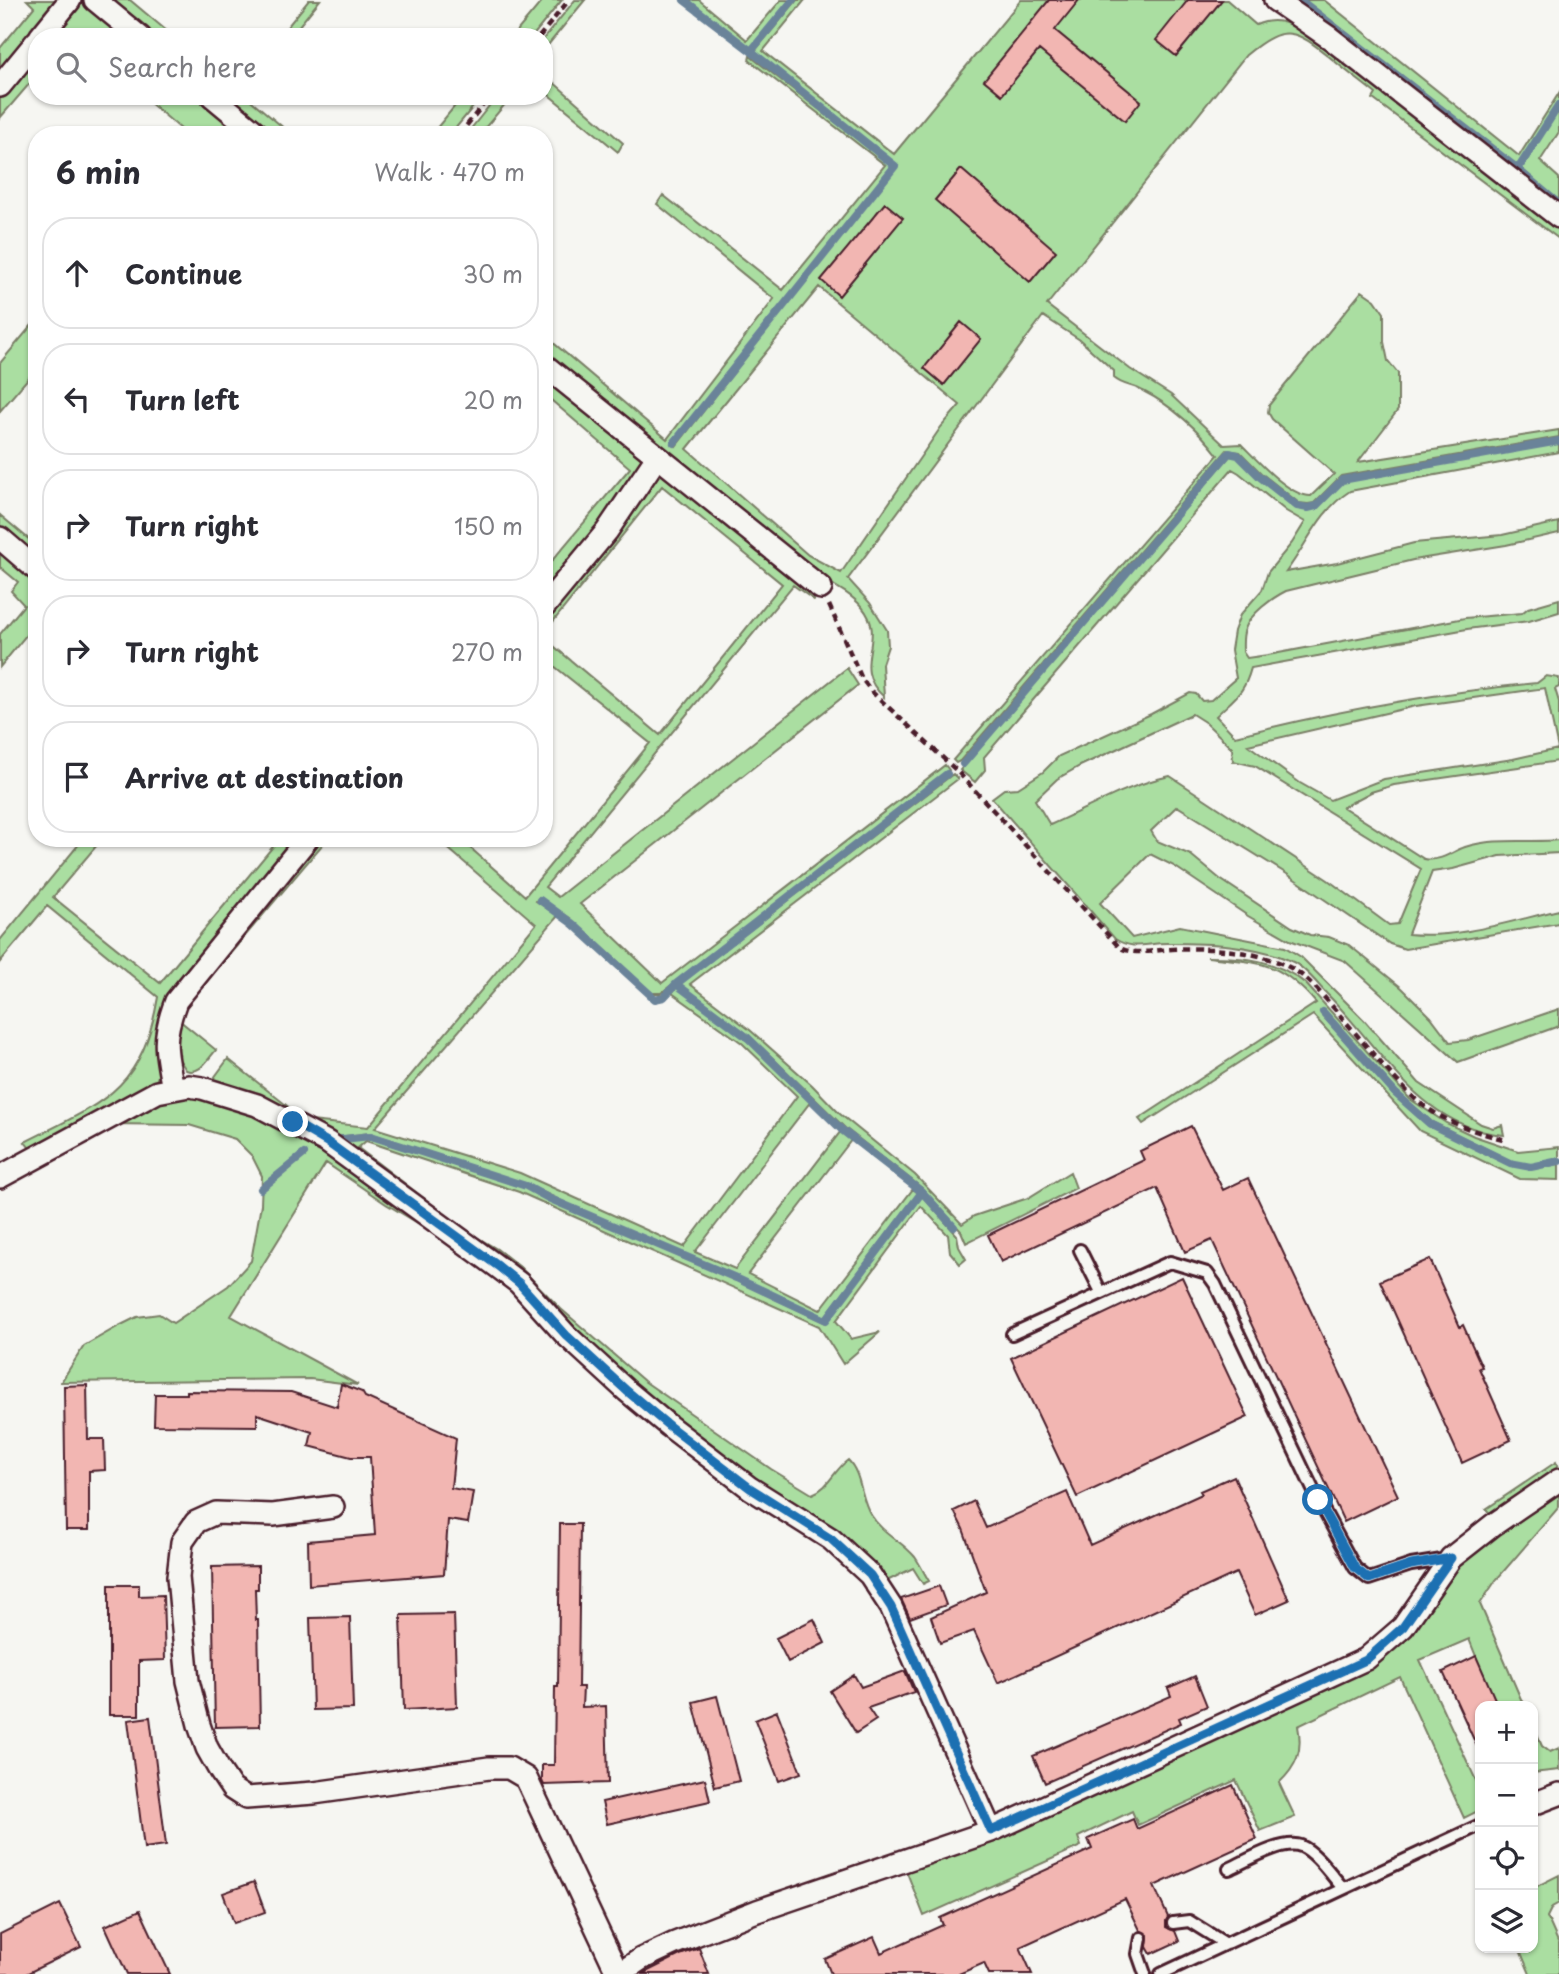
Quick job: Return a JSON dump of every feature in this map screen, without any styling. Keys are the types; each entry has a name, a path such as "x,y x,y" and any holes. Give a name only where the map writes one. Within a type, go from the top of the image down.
{"street":[{"path":"47,28 70,0"},
{"path":"95,0 129,28"},
{"path":"1275,0 1330,38 1559,217"},
{"path":"0,86 28,51"},
{"path":"223,105 248,126"},
{"path":"553,372 821,588"},
{"path":"553,596 607,531 657,457"},
{"path":"0,538 28,562"},
{"path":"173,1088 166,1055 167,1026 176,1001 301,847"},
{"path":"0,1177 156,1092 189,1086 257,1105 327,1142 519,1283 566,1335 669,1426 750,1488 831,1539 870,1575 891,1607 991,1831"},
{"path":"333,1507 273,1515 216,1513 196,1522 182,1542 178,1577 188,1681 199,1725 220,1771 232,1789 246,1798 314,1793 489,1768 509,1768 526,1778 619,1974 641,1959 675,1943 757,1911 991,1831 1366,1660 1403,1627 1451,1558 1493,1525 1559,1480"},
{"path":"1538,1802 1559,1794"}],"lane":[{"path":"1080,1250 1101,1292"},
{"path":"1012,1335 1170,1262 1207,1273 1215,1284 1318,1500 1355,1568 1369,1579 1411,1565 1451,1558"},
{"path":"1161,1974 1476,1827"},
{"path":"1229,1869 1278,1847 1299,1845 1318,1860 1343,1888"},
{"path":"1173,1923 1189,1921 1226,1944"},
{"path":"1141,1938 1138,1954 1145,1974"}],"path":[{"path":"546,28 569,0"},
{"path":"466,126 483,105"},
{"path":"821,588 862,679 872,692 957,771 1056,876 1119,948 1143,953 1172,949 1234,951 1289,967 1302,975 1325,999 1412,1097 1471,1131 1506,1140"}],"green space":[{"path":"27,0 61,0 38,28 28,28 28,41 0,75 0,48 34,7"},
{"path":"101,0 130,0 163,28 134,28"},
{"path":"309,0 320,0 297,28 286,28"},
{"path":"543,0 562,0 539,28 520,28"},
{"path":"575,0 585,0 553,39 552,28"},
{"path":"688,0 699,0 747,40 781,0 791,0 751,49"},
{"path":"797,0 805,0 763,51 894,154 1021,0 1227,0 1256,25 1269,21 1291,25 1303,30 1559,228 1559,239 1373,99 1376,94 1319,49 1299,36 1281,34 1246,55 1047,305 1130,369 1171,395 1224,445 1241,444 1283,484 1302,494 1311,496 1334,474 1272,419 1268,412 1269,405 1362,291 1375,300 1384,313 1384,342 1388,361 1398,373 1398,410 1358,462 1559,430 1559,437 1341,476 1314,503 1308,504 1299,503 1261,473 1240,452 1227,450 956,763 953,760 1218,455 1193,427 1153,397 1117,381 1114,371 1080,340 1043,316 848,579 870,603 887,630 888,646 882,664 884,697 869,674 872,630 869,619 858,602 821,578 553,363 553,343 667,439 774,299 657,204 663,195 783,290 885,165 749,60 750,56 892,166 672,443 676,446 897,165 754,52","holes":["819,287 960,405 941,427 841,573 808,555 687,449"]},
{"path":"1303,0 1324,0 1519,156 1559,93 1559,101 1517,167"},
{"path":"87,3 120,28 57,28 79,5"},
{"path":"28,62 28,85 0,118 0,96"},
{"path":"553,82 623,143 618,152 553,98"},
{"path":"153,105 214,105 238,126 177,126"},
{"path":"231,105 257,105 281,126 258,126"},
{"path":"456,105 475,105 457,126 438,126"},
{"path":"490,105 504,105 487,126 473,126"},
{"path":"1559,108 1559,132 1540,161 1559,178 1559,201 1520,169"},
{"path":"28,330 28,378 0,411 0,363"},
{"path":"553,382 639,451 643,458 641,471 553,584 553,559 630,468 553,402"},
{"path":"1559,442 1559,452 1350,491 1322,518 1286,572 1337,563 1414,543 1502,535 1559,522 1559,533 1506,545 1413,560 1286,591 1262,607 1248,623 1243,640 1243,652 1247,658 1465,618 1522,613 1528,608 1559,599 1559,612 1529,621 1467,629 1251,668 1242,690 1216,716 1235,736 1385,704 1537,683 1546,676 1559,678 1559,687 1555,689 1559,702 1559,761 1394,785 1371,792 1343,807 1424,859 1430,860 1488,842 1559,840 1559,853 1500,856 1432,872 1408,934 1465,932 1559,910 1559,923 1405,949 1390,944 1287,874 1177,806 1151,831 1157,841 1191,855 1220,879 1292,927 1310,935 1329,937 1349,945 1402,988 1431,1017 1450,1042 1468,1040 1559,1009 1559,1026 1458,1062 1345,961 1290,940 1248,916 1174,866 1150,854 1100,903 1132,938 1180,926 1285,947 1301,957 1364,1020 1419,1083 1481,1124 1493,1128 1502,1125 1504,1135 1487,1133 1454,1120 1413,1091 1312,977 1293,962 1247,948 1198,943 1134,946 1115,939 992,798 1004,789 1018,788 1043,772 1059,756 1190,693 1196,694 1202,701 1211,700 1236,678 1231,650 1240,615 1262,590 1268,572 1305,522 1286,511 1239,473 1232,469 984,757 985,770 975,782 960,770 1230,456 1237,457 1257,477 1297,507 1308,510 1317,508 1343,481","holes":["1545,688 1558,749 1513,759 1384,779 1330,800 1300,783 1248,745 1416,706","1192,714 1206,723 1232,748 1233,761 1255,766 1421,869 1398,924 1389,925 1328,880 1170,776 1123,791 1050,825 1035,800 1057,779"]},
{"path":"661,471 814,591 814,600 793,585 545,887 558,897 847,668 858,685 580,904 662,983 945,765 949,770 661,993 652,993 570,918 539,897 536,901 558,916 375,1128 520,1173 684,1247 797,1096 742,1043 672,993 677,987 747,1039 811,1101 695,1252 735,1269 841,1131 852,1139 748,1274 820,1310 913,1189 918,1193 824,1318 736,1276 604,1221 526,1184 370,1133 329,1138 211,1082 228,1059 300,1116 311,1121 368,1127 536,924 446,847 469,847 525,896 650,743 553,665 553,646 660,735 782,584 662,486 553,622 553,603 654,474"},
{"path":"0,515 28,538 28,557 0,534"},
{"path":"0,548 28,571 28,633 0,667 0,634 24,605 11,591 18,582 0,567"},
{"path":"953,774 958,779 690,984 750,1030 840,1114 915,1175 962,1224 974,1216 1028,1198 1070,1172 1076,1188 966,1243 961,1231 922,1188 845,1128 750,1036 680,984"},
{"path":"77,847 95,847 53,897 160,983 273,847 291,847 171,995 156,1082 33,1152 25,1142 97,1104 129,1074 151,1029 158,997 47,906 0,962 0,940"},
{"path":"306,847 320,847 180,1013 179,1020 216,1050 199,1069 186,1070 174,1051 176,1010"},
{"path":"1207,957 1260,961 1284,969 1306,984 1410,1099 1446,1123 1518,1151 1559,1147 1559,1159 1531,1165 1511,1161 1432,1122 1397,1092 1324,1011 1321,1014 1394,1095 1430,1126 1510,1164 1531,1169 1559,1164 1559,1180 1520,1179 1420,1131 1313,1015 1143,1124 1139,1119 1316,1003 1291,979 1268,966"},
{"path":"202,1091 327,1146 494,1269 386,1204 326,1163 231,1316 358,1385 310,1379 61,1382 84,1346 137,1317 159,1314 173,1323 228,1286 251,1261 261,1205 262,1176 252,1156 235,1139 189,1125 111,1124 158,1096"},
{"path":"370,1138 524,1187 547,1200 735,1280 826,1323 922,1196 957,1235 959,1247 966,1259 960,1264 950,1252 948,1235 921,1206 836,1321 851,1339 880,1332 843,1364 819,1326 519,1192 366,1141 358,1148 470,1233 520,1267 561,1309 644,1381 771,1469 812,1494 823,1488 848,1460 856,1472 871,1515 915,1557 929,1581 923,1584 913,1568 883,1583 699,1442 336,1141"},
{"path":"1556,1462 1559,1471 1492,1516 1486,1509"},
{"path":"1559,1490 1559,1507 1496,1580 1480,1604 1522,1701 1494,1701 1469,1639 1420,1660 1475,1778 1475,1812 1464,1818 1400,1677 1298,1726 1300,1743 1297,1758 1279,1783 1295,1817 1260,1831 1236,1780 1138,1825 1132,1811 1078,1837 1081,1846 924,1916 906,1870 1412,1630 1469,1552"},
{"path":"1538,1737 1542,1746 1550,1752 1559,1748 1559,1770 1538,1772"},
{"path":"1559,1875 1559,1903 1552,1907 1547,1917 1559,1944 1559,1974 1530,1974 1521,1953 1538,1953 1538,1886"}],"building":[{"path":"1049,0 1079,0 1055,30 1141,101 1125,121 1039,50 1002,95 984,80"},
{"path":"1188,0 1222,0 1176,56 1156,40"},
{"path":"961,169 1056,251 1030,282 935,200"},
{"path":"885,203 903,218 839,296 821,280"},
{"path":"961,322 981,339 944,385 924,368"},
{"path":"1191,1126 1223,1190 1248,1178 1398,1496 1344,1522 1212,1240 1185,1252 1157,1188 1001,1262 988,1235 1144,1160 1140,1151"},
{"path":"1430,1259 1460,1327 1463,1325 1482,1367 1479,1368 1511,1440 1462,1463 1380,1281"},
{"path":"1182,1277 1248,1417 1077,1497 1011,1358"},
{"path":"341,1384 456,1438 451,1488 473,1492 468,1523 448,1520 444,1574 309,1585 308,1541 375,1535 370,1457 351,1457 309,1446 312,1432 257,1414 257,1426 154,1425 155,1394 187,1394 187,1391 291,1392 337,1407"},
{"path":"87,1385 88,1439 104,1439 105,1470 89,1471 89,1530 66,1530 64,1386"},
{"path":"1234,1476 1289,1600 1255,1615 1236,1573 998,1683 974,1631 940,1643 931,1617 986,1592 954,1511 974,1501 986,1528 1067,1492 1090,1545 1202,1494 1200,1491"},
{"path":"560,1524 580,1524 578,1687 583,1687 582,1707 606,1706 608,1783 544,1785 542,1781 542,1765 554,1765"},
{"path":"258,1566 258,1589 255,1589 260,1726 215,1727 212,1567"},
{"path":"109,1585 139,1585 139,1596 163,1595 165,1660 139,1661 139,1715 109,1715"},
{"path":"939,1586 946,1605 910,1618 901,1599"},
{"path":"454,1614 457,1707 404,1710 401,1615"},
{"path":"350,1617 353,1709 313,1710 310,1618"},
{"path":"814,1619 825,1643 788,1662 776,1638"},
{"path":"1476,1656 1496,1701 1475,1701 1475,1742 1443,1672"},
{"path":"905,1671 914,1692 868,1708 876,1720 856,1733 830,1691 854,1675 861,1687"},
{"path":"1195,1676 1207,1706 1179,1718 1181,1723 1045,1783 1033,1756 1171,1696 1168,1688"},
{"path":"717,1696 739,1781 715,1787 693,1702"},
{"path":"777,1711 801,1773 779,1781 755,1720"},
{"path":"150,1717 166,1845 144,1848 128,1720"},
{"path":"705,1779 710,1801 607,1824 602,1802"},
{"path":"1233,1785 1257,1839 1154,1886 1168,1917 1166,1927 1175,1931 1179,1941 1151,1954 1147,1947 1148,1935 1140,1930 1125,1899 1020,1947 1032,1974 989,1974 984,1963 959,1974 831,1974 825,1959 874,1937 881,1953 943,1925 940,1918 1092,1849 1088,1839 1133,1819 1137,1829"},
{"path":"254,1882 265,1912 234,1923 223,1893"},
{"path":"60,1904 81,1947 26,1974 0,1974 0,1934"},
{"path":"140,1910 170,1974 127,1974 105,1926"},
{"path":"699,1948 709,1974 642,1974 680,1955"}],"waterway":[{"path":"684,0 751,51 793,0"},
{"path":"1300,0 1559,204"},
{"path":"674,443 895,166 751,51"},
{"path":"1518,169 1559,105"},
{"path":"963,764 1229,453 1238,455 1259,476 1297,506 1308,508 1316,506 1342,480 1559,441"},
{"path":"947,774 676,984 748,1038 842,1130 922,1192 954,1227"},
{"path":"540,900 573,924 655,999 664,997 676,984"},
{"path":"1323,1012 1395,1093 1430,1124 1510,1163 1531,1167 1559,1161"},
{"path":"334,1140 371,1136 526,1186 826,1320 922,1192"},
{"path":"261,1189 304,1154"}],"route":[{"path":"293,1122 327,1142 498,1266 519,1283 566,1335 669,1426 750,1488 831,1539 870,1575 891,1607 991,1831 1366,1660 1403,1627 1451,1558 1411,1565 1369,1579 1355,1568 1318,1500"}]}
